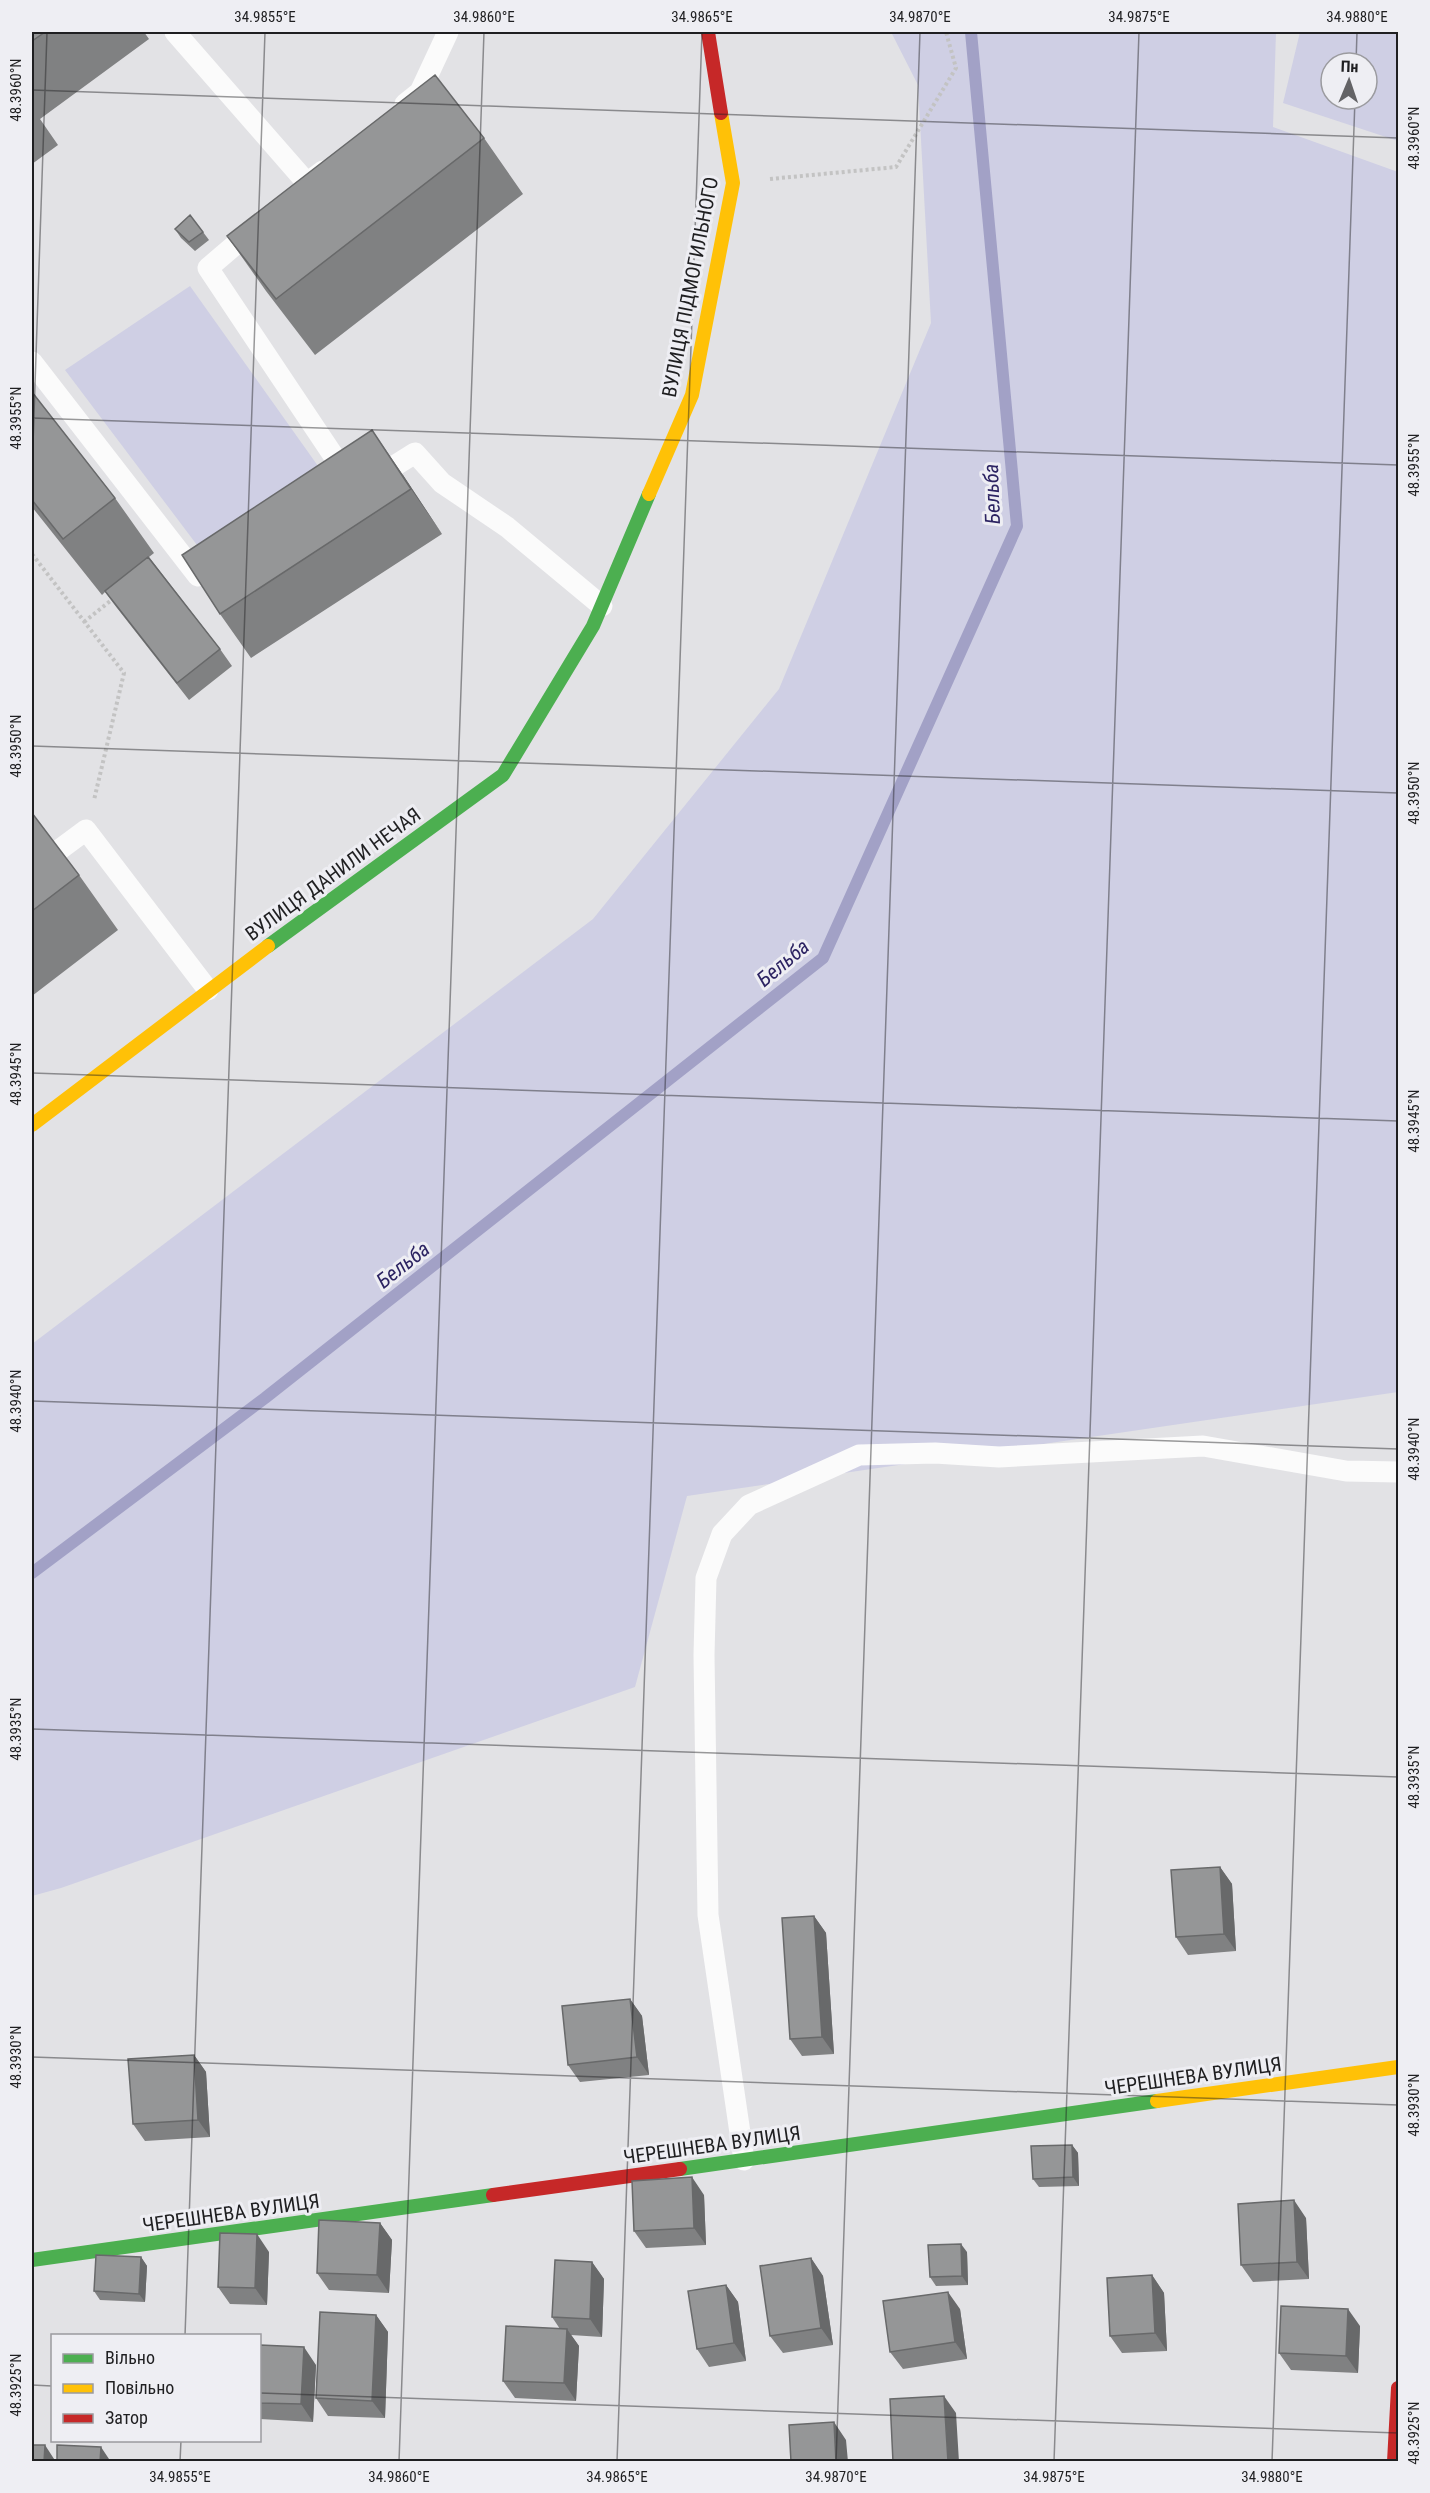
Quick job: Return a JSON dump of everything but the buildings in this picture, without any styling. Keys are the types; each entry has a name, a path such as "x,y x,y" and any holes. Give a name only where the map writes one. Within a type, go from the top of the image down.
{"street":[{"name":"ВУЛИЦЯ ПІДМОГИЛЬНОГО","path":"602,606 692,395 733,183 708,32"},
{"name":"ВУЛИЦЯ ДАНИЛИ НЕЧАЯ","path":"32,1125 208,990 503,775 594,626 602,606"},
{"name":"ЧЕРЕШНЕВА ВУЛИЦЯ","path":"32,2260 1398,2067"},
{"path":"1394,2462 1398,2388"}],"lane":[{"path":"175,32 307,183"},
{"path":"394,113 420,92 448,32"},
{"path":"289,199 342,155"},
{"path":"271,214 208,268 351,493 415,453 442,483 507,527 602,606"},
{"path":"32,363 203,582 213,576"},
{"path":"32,870 86,830 208,990"},
{"path":"744,2160 708,1915 704,1655 706,1578 722,1534 749,1505 859,1455 935,1453 999,1457 1203,1446 1346,1472 1398,1472"}],"path":[{"path":"733,183 896,167 956,68 946,32"},
{"path":"32,555 124,673 86,830"},
{"path":"84,622 121,592"}],"shaded area":[{"path":"891,32 1276,32 1273,127 1398,172 1398,1392 687,1496 635,1687 61,1888 32,1896 32,1344 593,919 779,689 931,323 918,85"},
{"path":"1300,32 1398,32 1398,141 1283,103"},
{"path":"190,286 318,466 197,545 65,370"}],"waterway":[{"name":"Бельба","path":"32,1573 265,1398 823,958 1017,526 971,32"}],"traffic: fast":[{"path":"268,946 503,775 593,626 649,494"},
{"path":"680,2169 1157,2101"},
{"path":"32,2260 493,2195"}],"traffic: slow":[{"path":"649,494 692,395 733,183 721,113"},
{"path":"32,1125 268,946"},
{"path":"1157,2101 1398,2067"}],"traffic: jam":[{"path":"708,32 721,113"},
{"path":"493,2195 680,2169"},
{"path":"1394,2462 1398,2388"}]}
